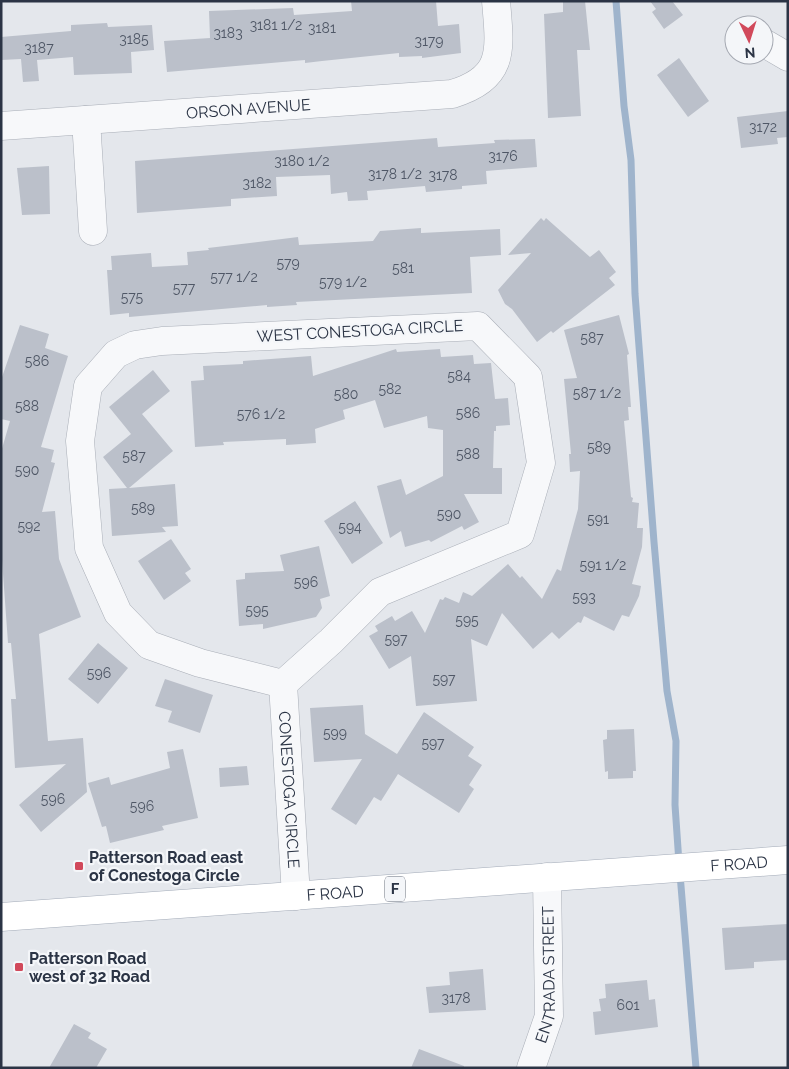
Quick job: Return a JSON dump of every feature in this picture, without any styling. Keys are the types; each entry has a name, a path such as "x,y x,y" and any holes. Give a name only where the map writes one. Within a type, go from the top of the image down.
{"main road":[{"name":"F ROAD","path":"1,917 788,860"}],"street":[{"name":"ORSON AVENUE","path":"1,126 452,94 472,88 488,75 498,57 499,41 496,1"},
{"path":"774,49 788,57"},
{"path":"86,120 93,231"},
{"name":"WEST CONESTOGA CIRCLE","path":"478,326 528,377 541,463 520,534 380,592 331,641 283,684 200,663 150,645 118,613 89,548 80,442 88,386 116,354 135,345 162,341 478,326"},
{"name":"CONESTOGA CIRCLE","path":"283,684 296,896"},
{"name":"ENTRADA STREET","path":"531,1068 549,1016 547,877"}],"building":[{"path":"351,1 436,1 438,26 459,24 461,53 422,58 422,56 399,57 399,53 305,63 305,60 167,72 164,41 210,38 209,11 293,8 294,15 352,11"},
{"path":"563,1 585,1 590,50 577,50 581,116 548,118 544,14 563,12"},
{"path":"650,1 672,1 683,15 664,29 652,12 656,9"},
{"path":"107,23 108,27 152,25 154,50 131,52 132,73 74,75 73,57 37,60 39,81 23,82 21,59 1,60 1,37 71,31 71,25"},
{"path":"679,58 709,101 688,117 657,75"},
{"path":"788,111 788,137 777,138 778,144 741,148 737,117"},
{"path":"437,138 438,147 495,143 494,140 535,139 537,167 486,171 487,184 462,186 462,189 426,192 425,186 367,191 368,200 348,201 347,192 331,194 330,175 276,177 277,196 231,199 231,206 137,213 135,161"},
{"path":"49,166 50,214 22,215 17,168"},
{"path":"541,218 544,221 546,218 590,257 599,250 616,272 609,278 615,285 553,333 551,331 537,342 512,309 505,304 498,290 531,253 508,255"},
{"path":"421,228 421,233 500,229 501,255 470,257 472,293 296,302 297,305 267,307 267,305 129,317 129,313 110,315 107,270 112,270 111,256 151,253 152,267 188,265 187,252 209,250 208,248 298,237 299,245 373,241 380,231"},
{"path":"619,315 629,354 627,355 631,407 628,407 629,420 624,421 631,497 633,498 632,502 639,503 637,528 643,528 642,547 632,584 641,586 639,596 629,617 622,615 614,631 584,616 581,623 578,622 559,639 552,632 533,649 502,613 487,646 471,639 477,701 416,706 411,656 389,669 369,636 378,631 375,626 392,616 395,621 412,611 425,633 440,599 443,600 445,597 459,603 463,592 472,596 508,564 520,578 522,576 542,599 557,569 561,571 578,509 580,471 570,472 569,454 571,454 564,379 577,378 564,330"},
{"path":"20,325 49,334 45,348 68,356 41,447 54,450 51,462 55,463 42,512 55,511 59,559 81,617 39,634 48,741 83,738 87,792 41,832 19,805 66,764 15,768 11,699 16,699 11,643 8,643 1,546 1,452 10,421 1,419 1,380"},
{"path":"396,349 397,352 440,349 441,357 473,355 474,364 491,363 495,399 508,398 510,425 496,426 496,431 494,431 493,468 502,468 502,494 464,494 479,522 464,530 462,526 431,542 429,540 405,547 401,531 390,538 377,486 401,479 406,495 443,476 443,430 428,428 427,416 384,428 375,400 343,410 345,419 315,429 316,443 286,445 286,439 223,442 224,445 195,447 191,381 204,380 203,366 243,364 243,361 311,356 313,376"},
{"path":"153,370 170,391 142,414 173,451 129,488 175,484 178,526 162,527 166,532 112,536 109,489 127,488 103,457 131,434 109,407"},
{"path":"355,501 383,543 352,564 324,521"},
{"path":"171,539 191,569 185,573 191,581 164,600 138,561"},
{"path":"319,546 330,596 320,599 322,608 316,617 263,629 263,624 239,626 236,580 245,579 245,573 284,571 280,555"},
{"path":"98,643 128,668 98,704 68,679"},
{"path":"165,679 213,695 200,733 168,722 172,711 155,706"},
{"path":"363,705 365,734 397,754 424,712 474,747 468,756 482,765 469,785 474,789 459,813 398,774 381,801 374,797 356,825 331,809 362,759 314,762 310,708"},
{"path":"634,729 636,771 633,771 633,778 608,779 608,771 605,772 603,740 607,739 607,730"},
{"path":"183,749 198,818 162,826 164,830 110,843 106,826 102,827 88,783 109,777 111,785 170,768 167,752"},
{"path":"247,766 249,785 220,787 219,768"},
{"path":"788,924 788,960 754,962 754,968 725,970 722,928"},
{"path":"483,969 486,1010 429,1013 426,987 450,985 449,972"},
{"path":"647,980 649,1000 655,999 658,1027 595,1035 593,1012 601,1011 599,999 606,998 605,984"},
{"path":"74,1024 91,1033 88,1038 107,1049 96,1068 49,1068"},
{"path":"419,1049 464,1066 464,1068 411,1068"}],"waterway":[{"path":"616,1 624,106 631,160 635,294 654,542 667,691 676,741 675,805 679,863"},
{"path":"680,874 696,1068"}],"place":[{"name":"Patterson Road east of Conestoga Circle","path":"79,866"},
{"name":"Patterson Road west of 32 Road","path":"19,967"}]}
